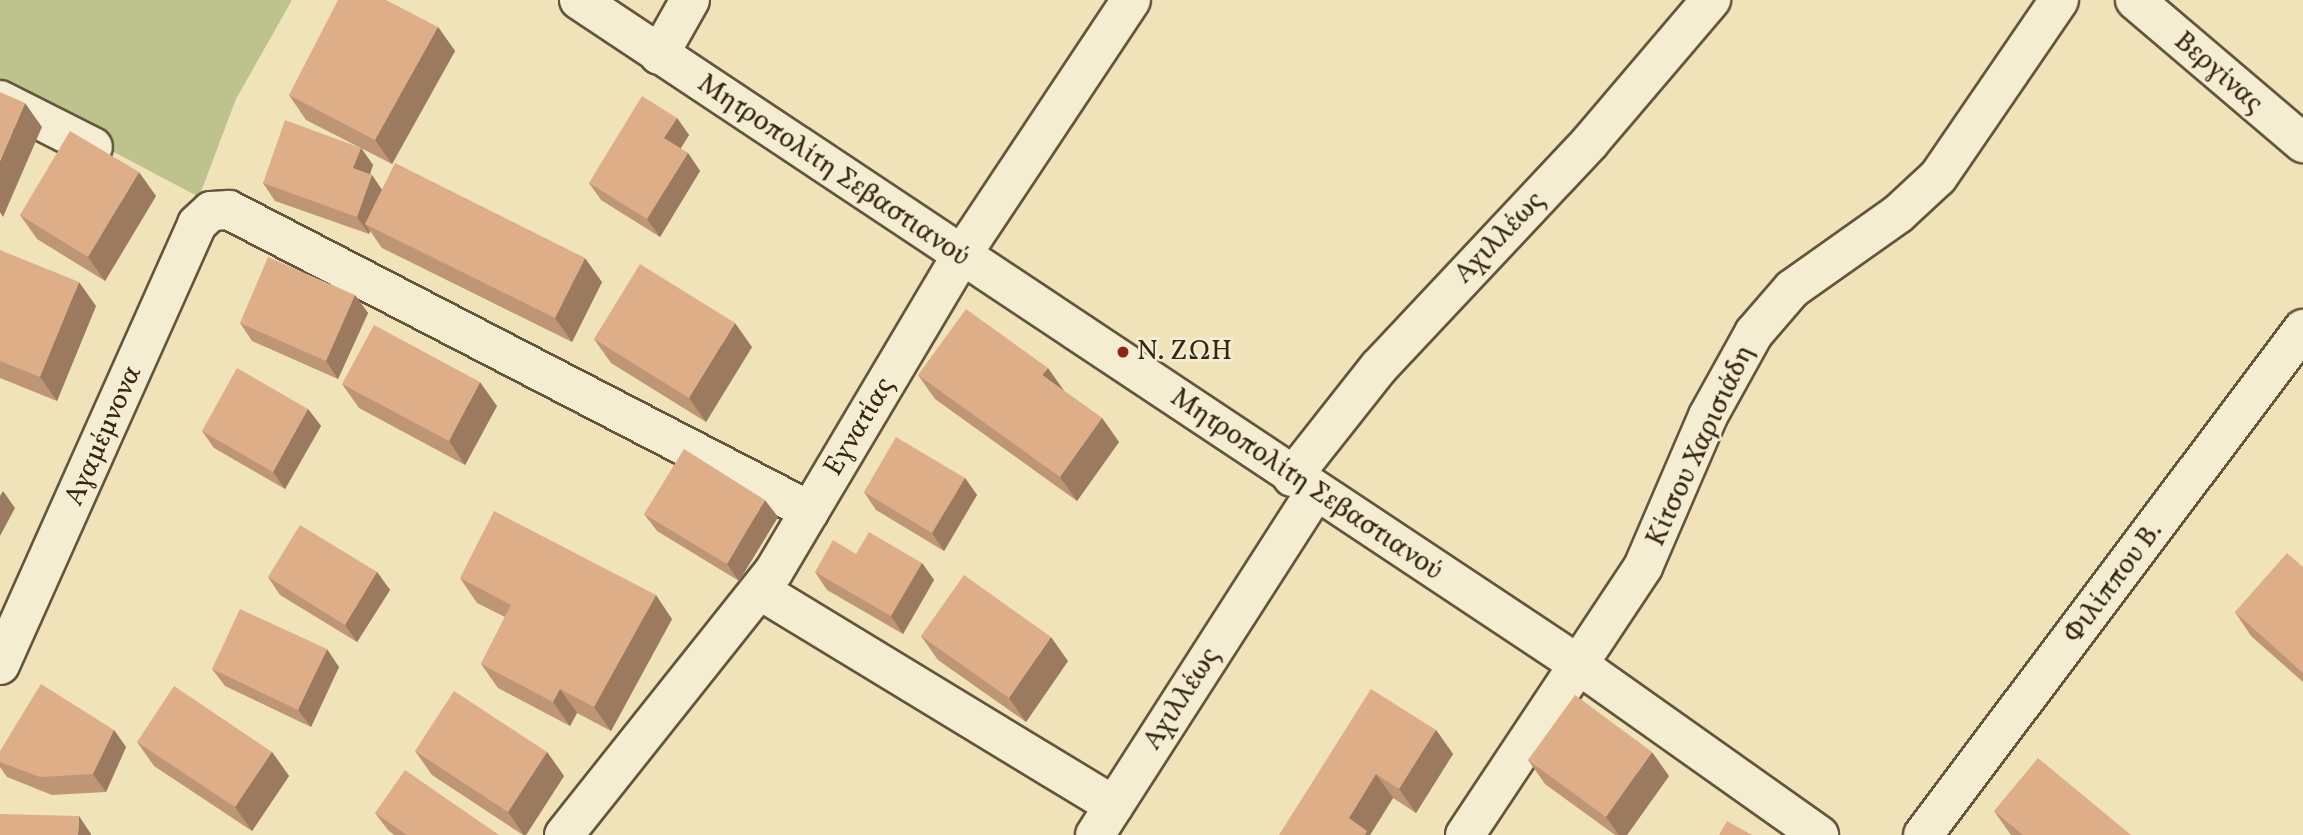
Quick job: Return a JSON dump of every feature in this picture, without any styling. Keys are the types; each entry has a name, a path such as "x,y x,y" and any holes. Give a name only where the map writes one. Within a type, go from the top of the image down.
{"street":[{"name":"Μητροπολίτη Σεβαστιανού","path":"579,0 1303,485 1576,663 1819,835"},
{"path":"659,55 690,0"},
{"name":"Εγνατίας","path":"564,835 761,591 961,256 1131,0"},
{"name":"Αχιλλέως","path":"1104,820 1303,485 1379,367 1590,142 1711,0"},
{"name":"Κίτσου Χαρισιάδη","path":"1465,835 1576,663 1643,568 1708,416 1754,333 1792,289 1898,214 1938,177 2059,0"},
{"name":"Βεργίνας","path":"2135,0 2303,144"},
{"path":"0,100 93,147"},
{"name":"Αγαμέμνονα","path":"0,665 197,224 211,211 229,210 810,511"},
{"name":"Φιλίππου Β.","path":"1923,835 2303,329"},
{"path":"761,591 1104,820"}],"green space":[{"path":"0,0 292,0 236,99 199,197 0,92"}],"building":[{"path":"338,0 386,0 438,27 375,140 289,95"},
{"path":"0,92 25,103 0,161"},
{"path":"642,96 677,118 664,138 688,153 647,219 589,183"},
{"path":"285,120 361,148 353,168 372,175 357,217 263,183"},
{"path":"70,131 139,172 88,257 20,215"},
{"path":"395,163 585,258 555,318 365,224"},
{"path":"0,250 79,282 40,377 0,361"},
{"path":"268,257 355,295 326,361 240,323"},
{"path":"640,264 735,323 689,398 594,339"},
{"path":"966,309 1048,368 1042,375 1102,418 1060,477 918,375"},
{"path":"374,325 480,382 449,441 342,384"},
{"path":"237,368 308,409 273,472 202,431"},
{"path":"896,437 965,478 932,533 864,492"},
{"path":"684,449 765,500 727,564 644,514"},
{"path":"494,511 656,595 594,707 560,689 553,702 481,664 511,605 460,578"},
{"path":"300,525 377,572 345,625 268,577"},
{"path":"869,532 922,563 891,616 815,572 833,540 856,554"},
{"path":"2287,553 2303,567 2303,673 2235,612"},
{"path":"964,575 1051,637 1009,698 921,636"},
{"path":"240,609 327,649 298,710 212,669"},
{"path":"41,684 114,730 93,774 40,777 0,762 0,751"},
{"path":"174,686 272,752 235,807 137,742"},
{"path":"1371,689 1436,730 1399,789 1376,774 1349,818 1367,831 1365,835 1279,835"},
{"path":"454,691 547,752 508,812 415,751"},
{"path":"1575,695 1652,752 1606,817 1528,760"},
{"path":"2038,758 2131,835 2023,835 1994,811"},
{"path":"405,770 499,835 407,835 375,813"},
{"path":"0,814 79,816 78,835 0,835"},
{"path":"1727,821 1752,835 1719,835"}],"place":[{"name":"Ν. ΖΩΗ","path":"1123,352"}]}
